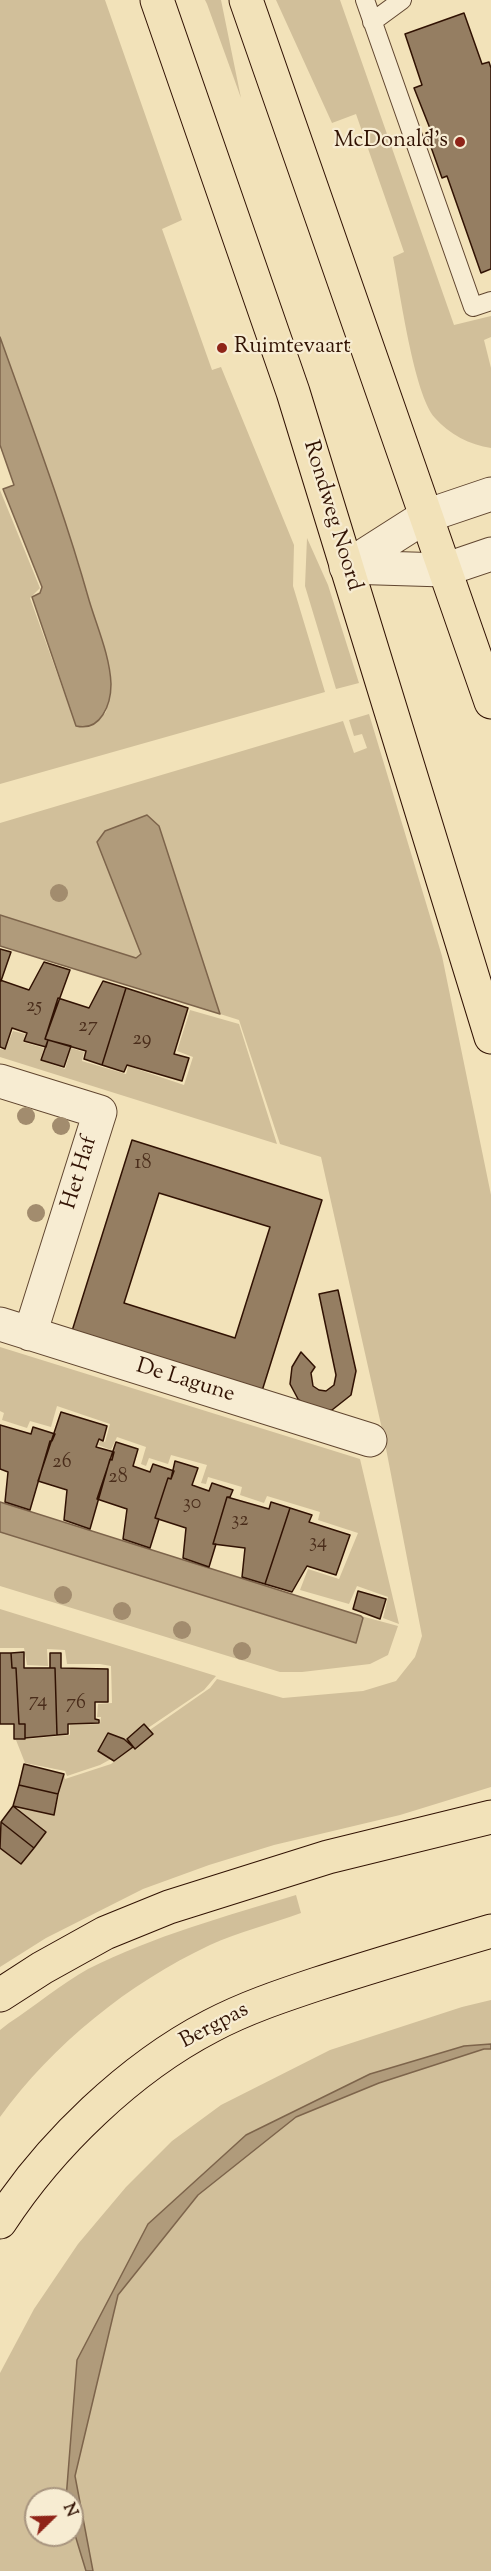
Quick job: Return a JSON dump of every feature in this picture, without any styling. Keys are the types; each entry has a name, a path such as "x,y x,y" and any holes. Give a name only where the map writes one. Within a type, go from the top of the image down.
{"main road":[{"name":"Rondweg Noord","path":"157,0 293,392 491,1037"},
{"path":"246,0 491,702"},
{"path":"0,1995 42,1968 105,1933 169,1907 328,1857 491,1816"},
{"name":"Bergpas","path":"0,2222 49,2157 94,2112 168,2052 211,2026 271,2000 396,1958 491,1931"}],"street":[{"path":"346,567 426,516 491,494"},
{"path":"346,567 444,570 491,555"},
{"name":"Het Haf","path":"0,1081 100,1112 15,1329"},
{"name":"De Lagune","path":"15,1329 370,1440"}],"lane":[{"path":"365,0 474,307 491,301"},
{"path":"372,22 402,0"}],"shaded area":[{"path":"0,0 105,0 182,220 162,229 212,370 221,367 294,545 293,586 325,692 0,784 0,490 40,588 30,598 76,726 85,727 99,720 106,712 111,684 107,661 77,558 0,337"},
{"path":"205,0 221,0 241,98 207,4"},
{"path":"276,0 340,0 454,325 491,316 491,337 484,340 491,368 491,448 453,434 435,418 427,406 414,366 393,257 404,252 356,114 332,123"},
{"path":"0,337 58,501 108,663 111,692 107,708 98,721 85,727 76,726 32,597 40,593 42,587 3,489 14,485 0,445"},
{"path":"307,538 328,585 359,683 336,689 305,586"},
{"path":"369,714 442,956 491,1195 491,1787 400,1815 274,1845 143,1889 46,1938 0,1967 0,1848 21,1864 46,1832 13,1806 54,1815 64,1774 65,1779 111,1764 133,1747 100,1765 67,1776 65,1771 25,1763 16,1740 70,1735 70,1725 100,1724 101,1717 97,1717 98,1704 112,1703 111,1666 67,1664 65,1650 47,1649 48,1666 27,1665 24,1648 0,1648 0,1609 216,1676 204,1690 145,1730 144,1734 210,1688 217,1679 283,1698 363,1691 396,1681 415,1657 422,1636 384,1438 321,1157 280,1144 239,1020 220,1014 159,826 97,842 141,954 136,958 0,915 0,823 343,721 354,753 367,748 362,734 354,736 349,720"},
{"path":"147,815 159,826 220,1014 0,946 0,915 136,958 141,954 97,842 105,831"},
{"path":"190,1010 239,1024 277,1144 0,1057 0,1049 5,1050 13,1031 25,1034 23,1042 44,1048 40,1060 65,1069 71,1048 84,1052 82,1061 126,1074 128,1066 184,1085 193,1057 177,1051"},
{"path":"0,1347 360,1459 399,1624 383,1618 388,1597 357,1586 349,1604 300,1590 308,1569 339,1579 358,1533 318,1520 320,1512 267,1496 264,1503 240,1495 242,1487 208,1477 206,1484 201,1483 207,1465 171,1455 168,1464 149,1458 146,1466 141,1464 146,1447 117,1437 111,1450 98,1445 100,1441 105,1442 110,1424 57,1406 51,1427 30,1421 27,1428 2,1420 4,1413 0,1411"},
{"path":"0,1502 361,1616 363,1618 356,1643 0,1532"},
{"path":"0,1532 355,1643 363,1618 361,1616 398,1626 388,1655 370,1664 302,1672 280,1672 0,1586"},
{"path":"296,1895 301,1913 232,1936 180,1960 150,1978 94,2018 44,2065 0,2117 0,2030 9,2023 78,1975 113,1957 191,1928"},
{"path":"491,2000 491,2571 0,2571 0,2373 34,2309 78,2244 126,2187 172,2141 221,2105 330,2050 462,2007"},
{"path":"491,2044 491,2049 484,2049 379,2083 296,2117 198,2195 118,2295 75,2476 77,2487 67,2487 77,2360 148,2224 246,2135 370,2074 464,2046"},
{"path":"84,2524 93,2571 86,2571 79,2547 84,2547"}],"building":[{"name":"McDonald's","path":"464,13 482,64 489,62 491,68 491,269 481,273 447,176 442,178 426,133 431,131 414,88 422,85 405,34"},
{"path":"0,949 11,952 1,981 0,980"},
{"path":"44,962 70,970 45,1039 48,1040 46,1047 24,1041 27,1033 12,1028 5,1049 0,1047 0,980 29,990"},
{"path":"103,981 126,988 102,1065 84,1059 86,1051 45,1039 58,998 89,1008"},
{"path":"126,988 188,1008 174,1054 189,1058 182,1081 127,1065 124,1072 102,1065"},
{"path":"48,1040 71,1046 64,1067 41,1060"},
{"path":"132,1140 322,1200 262,1391 72,1331","holes":["159,1193 270,1227 235,1338 124,1303"]},
{"path":"338,1290 356,1371 351,1395 332,1410 312,1409 298,1399 290,1384 292,1367 301,1352 315,1367 311,1373 313,1386 326,1391 334,1385 336,1375 319,1294"},
{"path":"61,1412 107,1426 103,1441 99,1439 96,1447 114,1452 90,1529 64,1520 67,1490 38,1481"},
{"path":"0,1425 31,1434 33,1427 55,1434 50,1441 30,1510 5,1502 8,1472 0,1469"},
{"path":"116,1442 138,1449 133,1466 150,1472 153,1464 174,1471 171,1479 168,1478 155,1518 159,1519 150,1548 123,1539 127,1509 97,1499"},
{"path":"175,1461 198,1468 192,1485 209,1491 212,1483 233,1490 230,1497 227,1497 213,1544 216,1544 209,1567 183,1558 186,1528 155,1518 168,1478 171,1479"},
{"path":"227,1497 269,1509 271,1502 290,1508 265,1584 242,1577 245,1548 213,1544"},
{"path":"290,1508 312,1515 309,1522 350,1535 336,1575 307,1566 292,1592 265,1584"},
{"path":"358,1591 386,1599 380,1619 353,1609"},
{"path":"24,1652 24,1668 55,1668 57,1735 25,1738 25,1724 19,1724 16,1668 12,1668 11,1653"},
{"path":"0,1653 11,1653 12,1668 16,1668 19,1724 25,1724 25,1739 14,1739 14,1724 0,1724"},
{"path":"50,1653 61,1653 61,1668 108,1669 108,1702 95,1702 95,1719 99,1720 99,1723 68,1724 68,1734 57,1735 55,1668 50,1668"},
{"path":"144,1724 153,1734 135,1749 127,1739"},
{"path":"108,1733 124,1739 133,1747 114,1761 98,1751"},
{"path":"24,1764 64,1774 58,1794 19,1785"},
{"path":"19,1785 58,1794 54,1815 13,1806"},
{"path":"13,1806 46,1832 34,1848 1,1822"},
{"path":"1,1822 34,1848 21,1864 0,1848"}],"place":[{"name":"McDonald's","path":"460,142"},
{"name":"Ruimtevaart","path":"222,348"}]}
